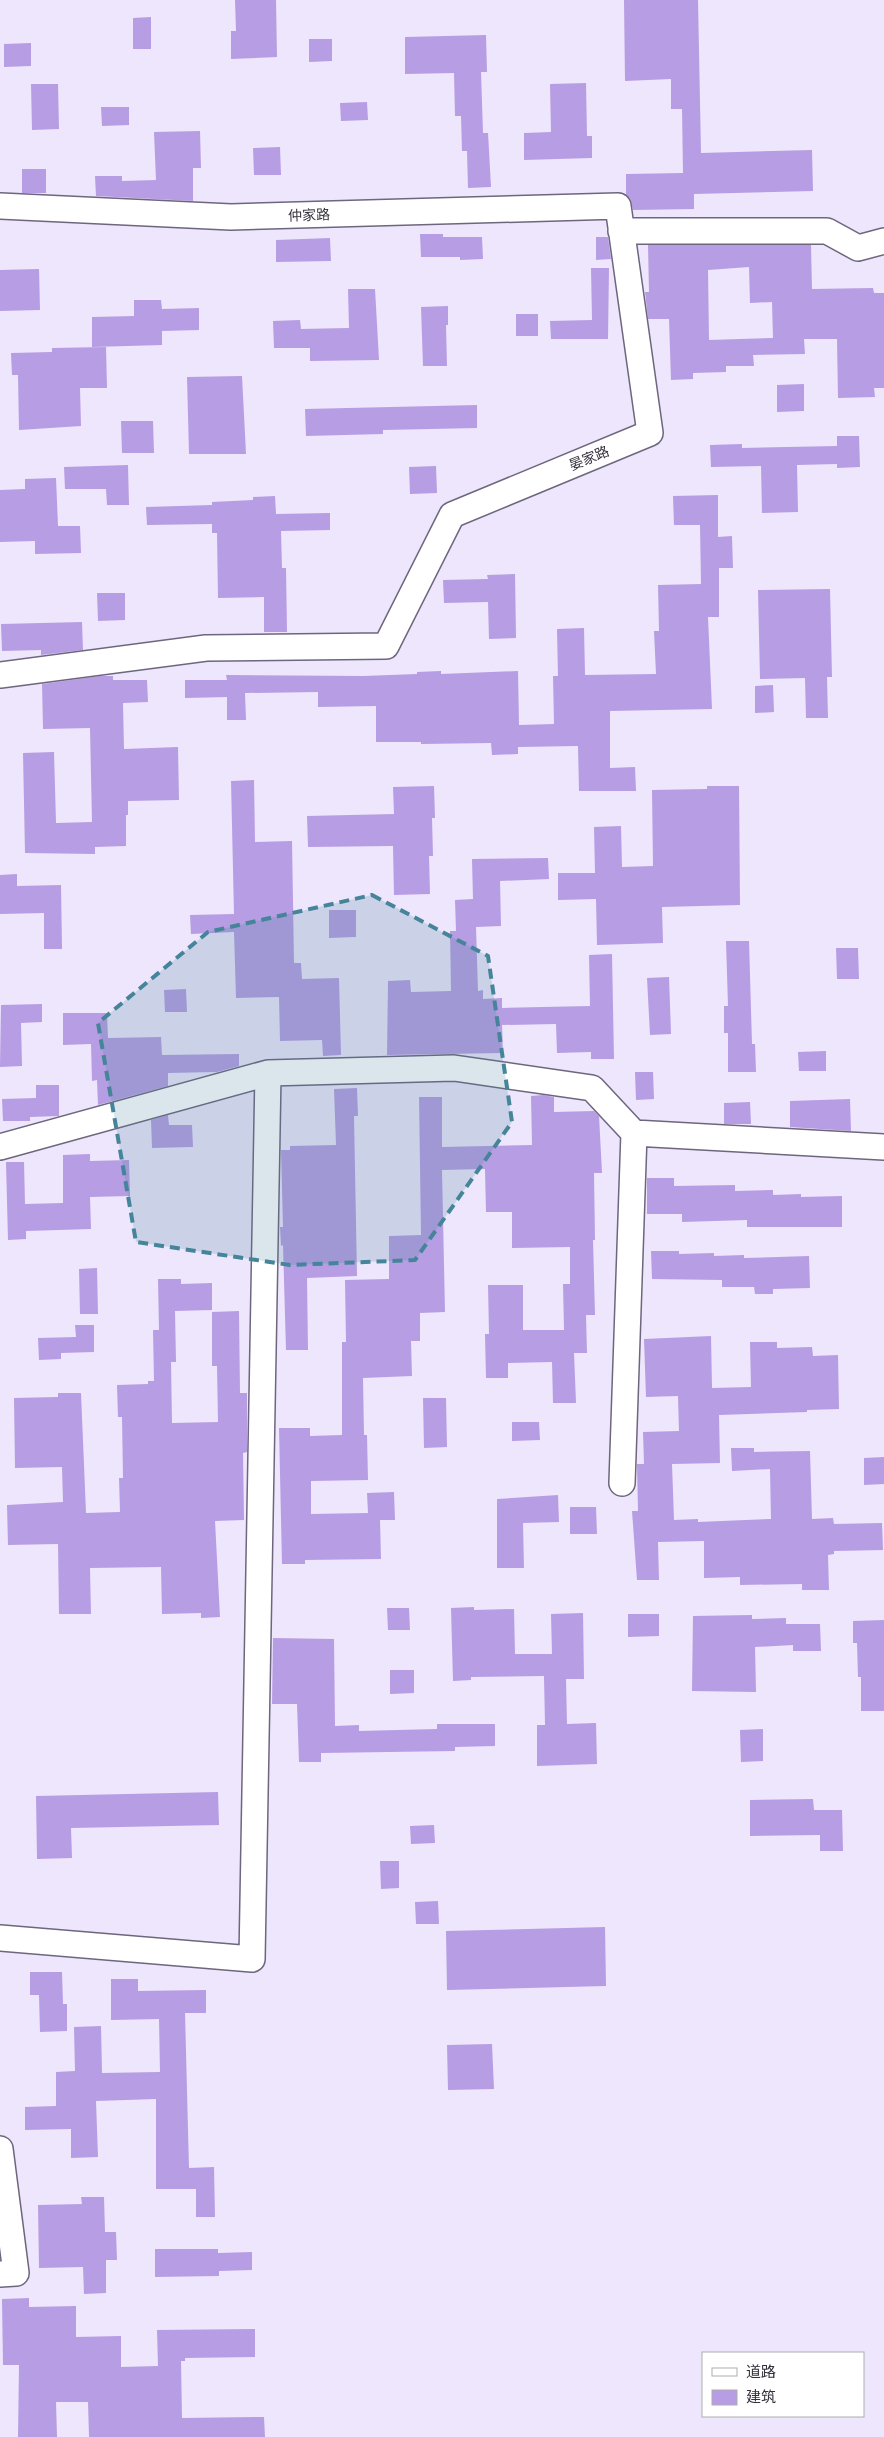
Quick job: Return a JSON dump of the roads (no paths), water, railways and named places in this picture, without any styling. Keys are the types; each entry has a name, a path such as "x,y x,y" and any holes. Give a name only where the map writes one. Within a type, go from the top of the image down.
{"street":[{"name":"仲家路","path":"0,206 231,217 618,206"},
{"name":"晏家路","path":"0,675 206,648 386,646 452,515 650,433 618,206"},
{"path":"621,232 828,231 858,248 884,241"},
{"path":"0,1147 268,1073 454,1068 592,1088 634,1133 884,1147"},
{"path":"0,1938 252,1958 268,1073"},
{"path":"622,1483 634,1133"},
{"path":"0,2149 16,2273 0,2274"}]}
